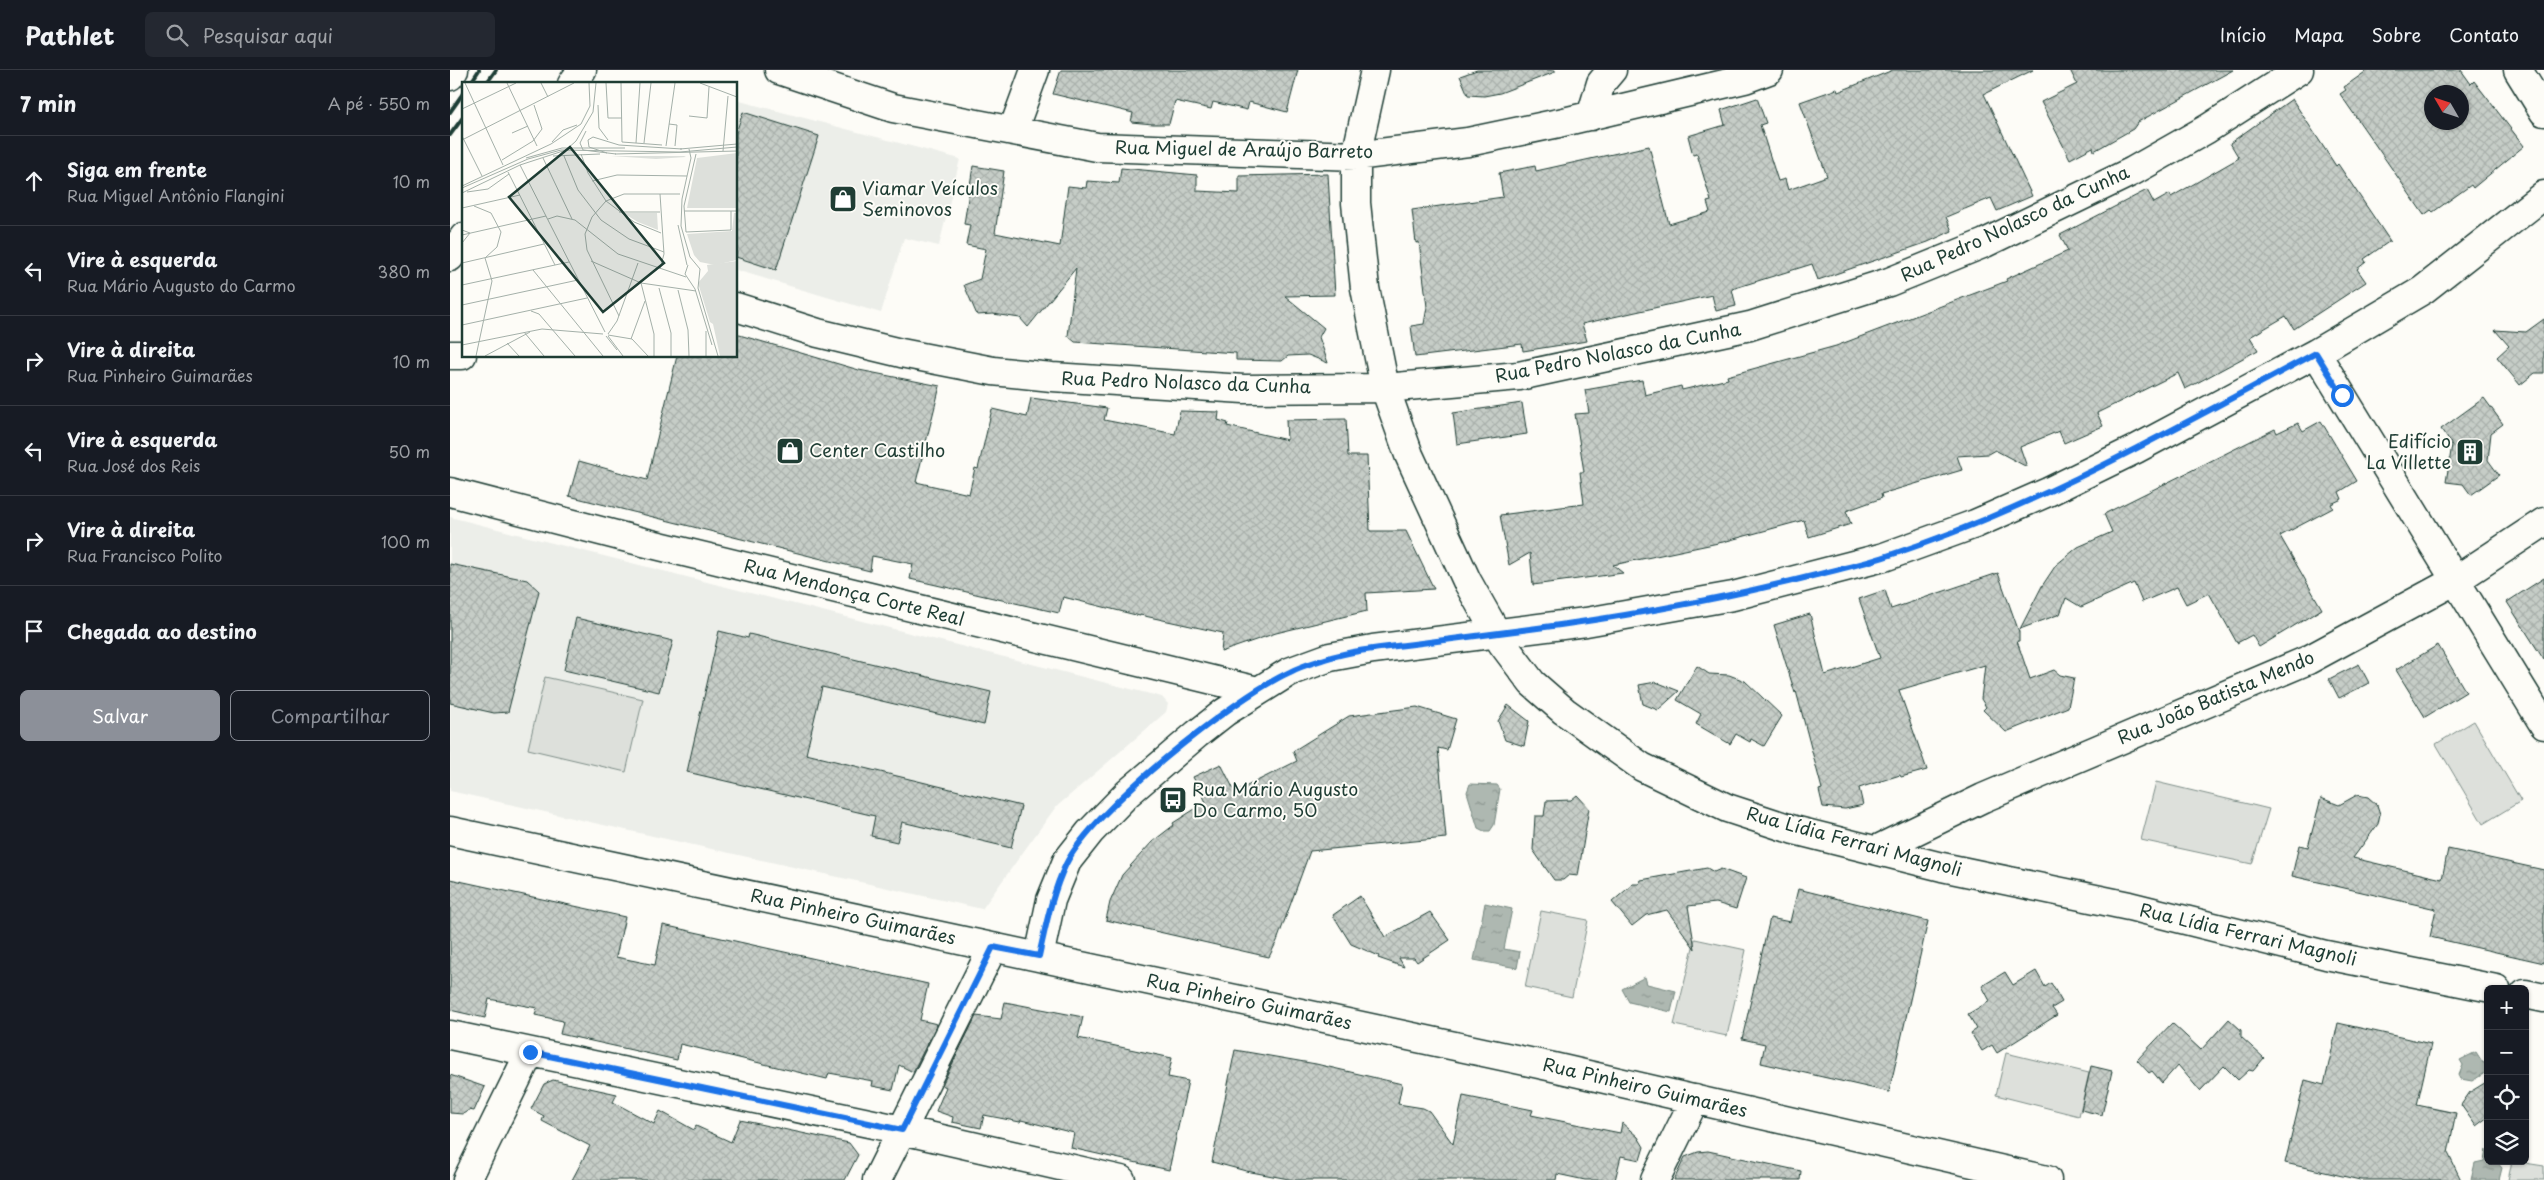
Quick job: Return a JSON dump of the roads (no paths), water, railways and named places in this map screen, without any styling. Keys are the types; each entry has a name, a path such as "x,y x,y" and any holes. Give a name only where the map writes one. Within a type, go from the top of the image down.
{"street":[{"path":"450,76 454,70"},
{"path":"573,82 582,70"},
{"name":"Rua Miguel de Araújo Barreto","path":"779,70 893,108 1097,147 1356,156 1468,142 1591,116 1745,79 1769,70"},
{"path":"1013,130 1035,70"},
{"name":"Rua Lídia Ferrari Magnoli","path":"1375,70 1356,156 1356,203 1365,288 1385,388 1409,455 1467,581 1496,634 1532,683 1564,711 1642,767 1726,808 1794,830 1942,867 2129,906 2326,955 2484,987"},
{"path":"1591,116 1601,83 1612,70"},
{"name":"Rua Pedro Nolasco da Cunha","path":"738,308 818,333 901,353 993,371 1052,378 1244,389 1385,388 1519,376 1750,326 1890,282 1985,242 2133,171 2207,129 2299,70"},
{"path":"2518,70 2544,112"},
{"path":"1039,956 1054,892 1067,861 1090,832 1128,793 1197,734 1225,712 1289,672 1330,657 1373,649 1586,622 1733,596 1884,557 1975,524 2048,492 2136,449 2316,353 2423,290 2544,195"},
{"path":"450,257 462,240"},
{"path":"2316,353 2544,725"},
{"name":"Rua Mendonça Corte Real","path":"450,492 643,542 1258,691"},
{"name":"Rua João Batista Mendo","path":"1876,850 1983,798 2308,660 2456,580 2544,522"},
{"name":"Rua Pinheiro Guimarães","path":"450,830 1695,1099 1964,1171 2047,1180"},
{"path":"877,1180 993,947"},
{"path":"2529,995 2544,998"},
{"path":"450,1035 902,1130 1121,1180"},
{"path":"467,1180 530,1052"},
{"path":"1656,1180 1695,1099"}],"water":[{"path":"1470,784 1497,785 1500,789 1494,825 1490,831 1478,828 1467,792"},
{"path":"1485,903 1512,909 1504,949 1520,952 1517,968 1474,960"},
{"path":"1645,977 1647,984 1676,991 1671,1012 1629,1002 1622,989"},
{"path":"2476,1052 2484,1062 2484,1074 2472,1081 2461,1079 2459,1075 2463,1065 2460,1060"},
{"path":"2484,1161 2484,1165 2499,1165 2502,1168 2499,1180 2471,1180 2475,1163"}],"railway":[{"path":"471,82 479,70"},
{"path":"487,82 496,70"},
{"path":"450,112 462,95"},
{"path":"450,135 462,119"}],"place":[{"name":"Viamar Veículos Seminovos","path":"843,199"},
{"name":"Center Castilho","path":"790,451"},
{"name":"Edifício La Villette","path":"2470,452"},
{"name":"Rua Mário Augusto Do Carmo, 50","path":"1173,800"}]}
